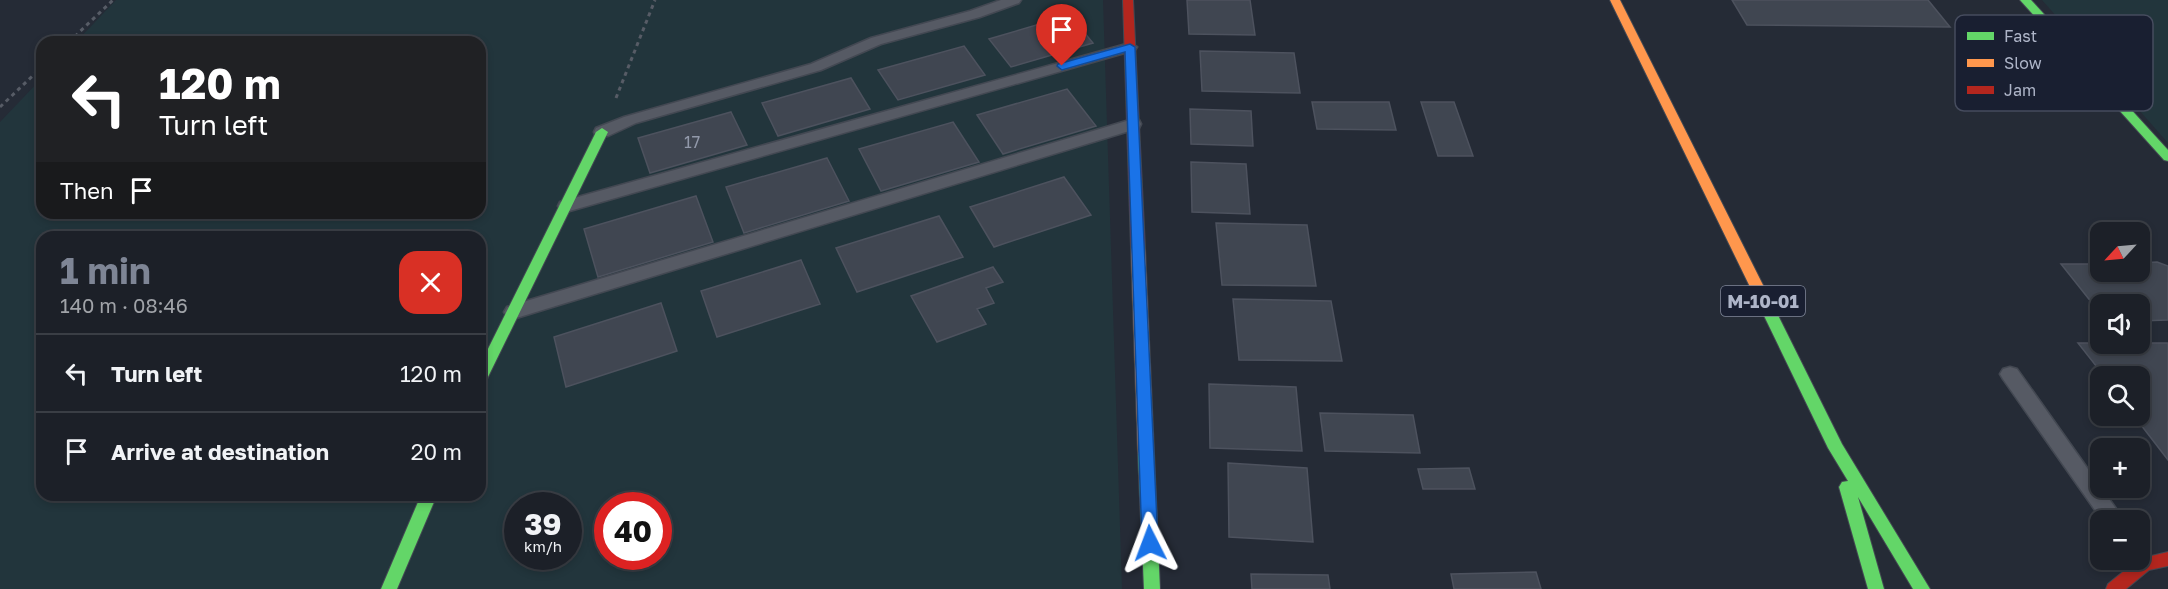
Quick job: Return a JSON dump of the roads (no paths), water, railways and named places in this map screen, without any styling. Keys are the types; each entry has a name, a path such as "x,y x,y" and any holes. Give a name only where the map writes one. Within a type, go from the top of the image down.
{"main road":[{"path":"1128,0 1152,589"},
{"name":"М-10-01","path":"1615,0 1836,448 1922,589"},
{"path":"2025,0 2039,15"},
{"path":"2126,111 2168,157"},
{"path":"486,367 602,132"},
{"name":"М-10-01","path":"1836,448 1876,589"},
{"path":"389,589 426,501"},
{"path":"2150,560 2168,559"},
{"path":"2114,589 2132,570"}],"lane":[{"path":"602,132 630,120 816,67 876,40 975,14 1014,0"},
{"path":"566,206 1130,47"},
{"path":"513,312 1133,124"},
{"path":"2010,374 2107,510"}]}
